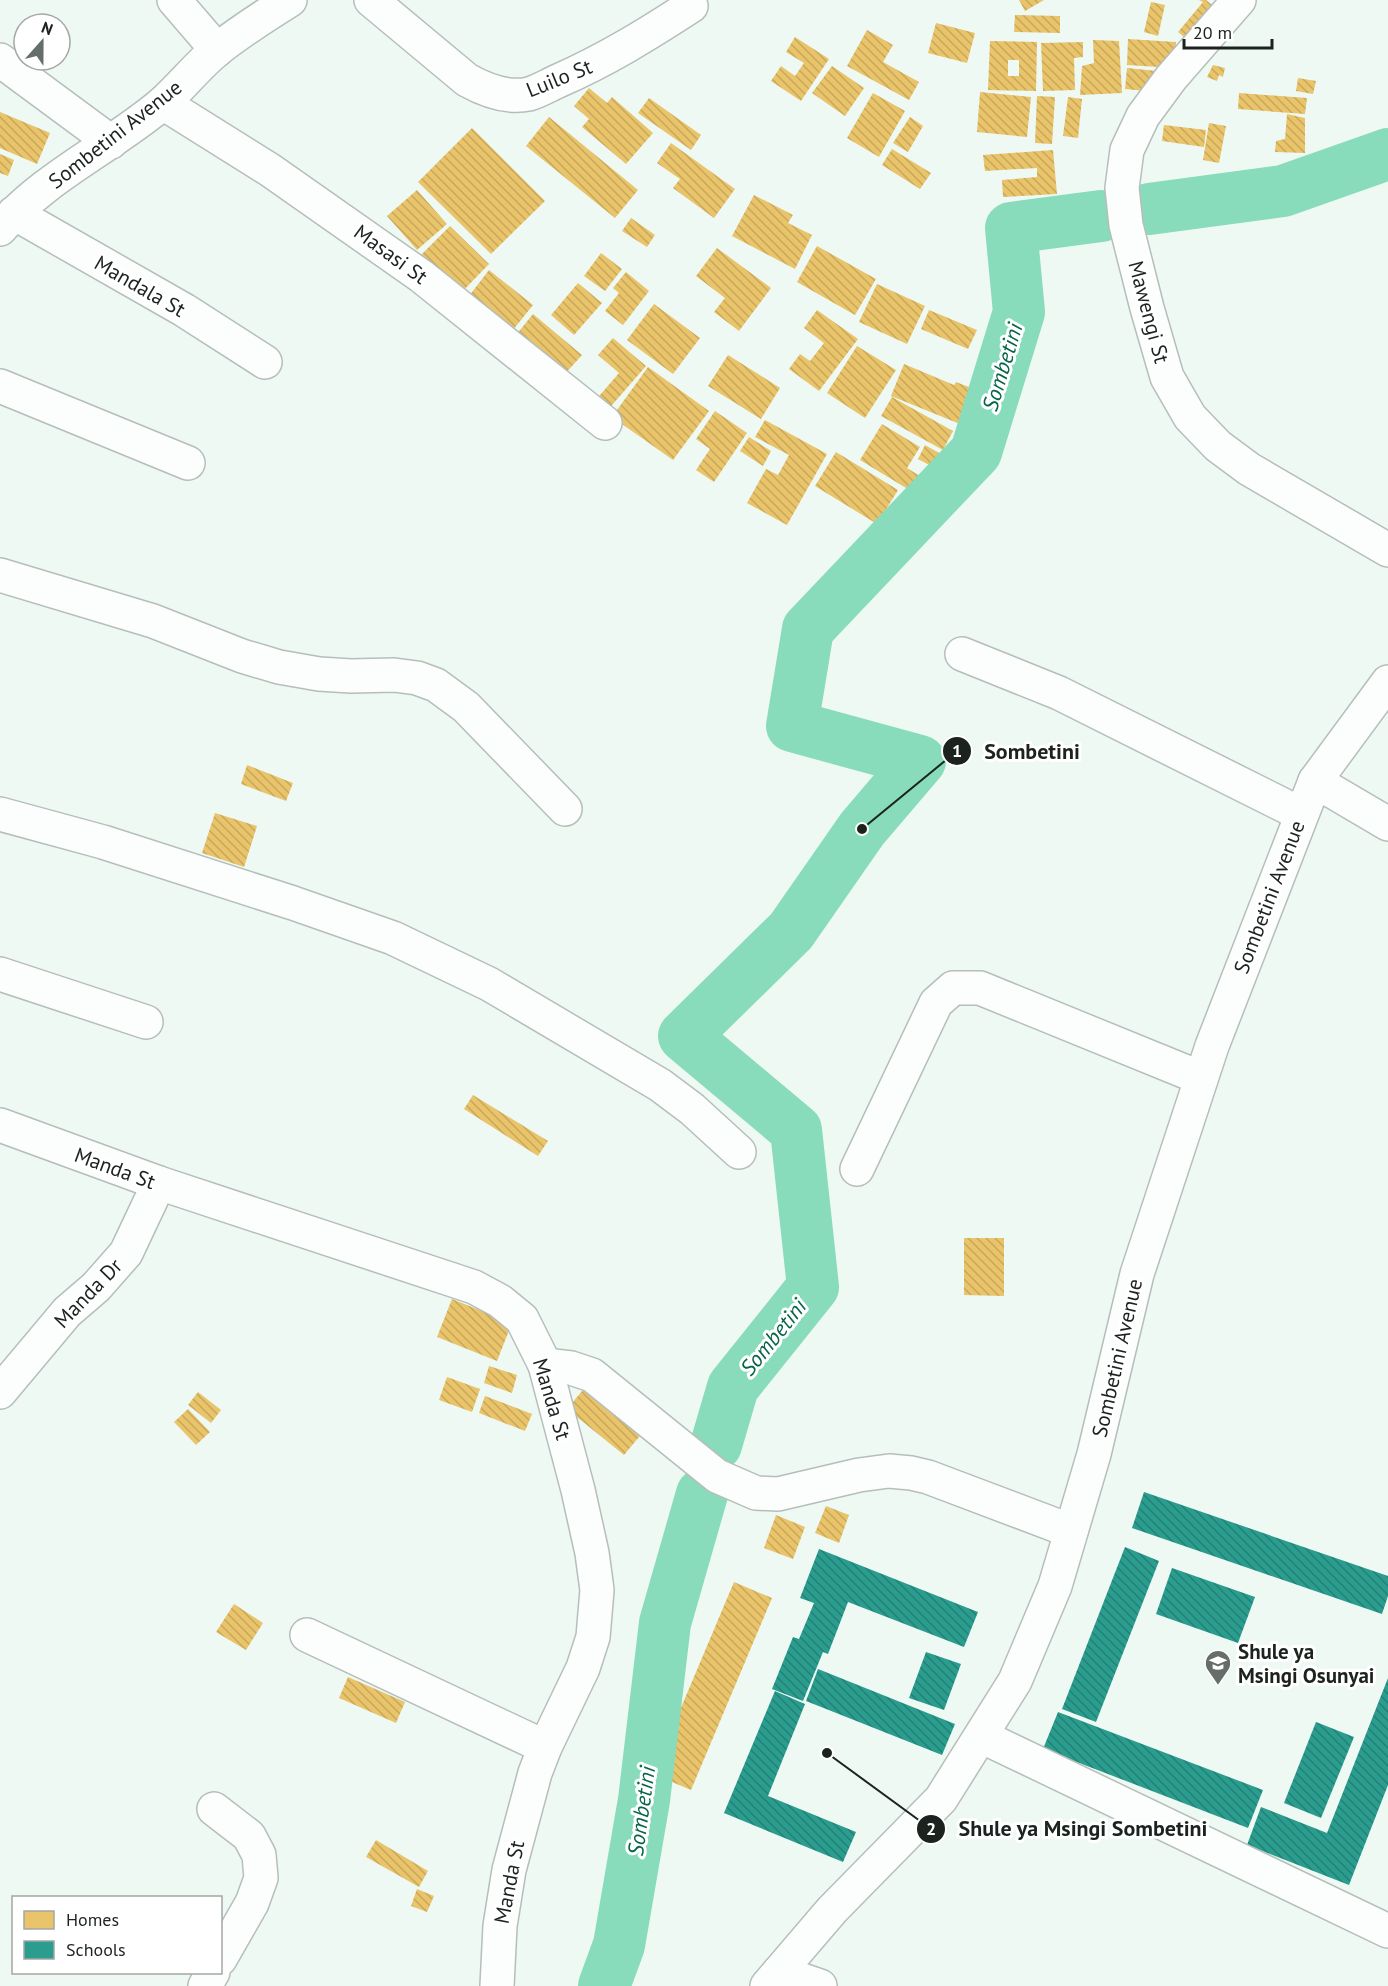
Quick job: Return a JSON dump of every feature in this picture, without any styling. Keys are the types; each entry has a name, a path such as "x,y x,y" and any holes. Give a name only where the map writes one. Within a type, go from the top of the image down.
{"street":[{"path":"174,0 217,50"},
{"name":"Sombetini Avenue","path":"7,221 61,176 163,103 217,50 290,0"},
{"name":"Luilo St","path":"371,0 467,80 485,90 506,94 528,94 582,71 631,45 691,6"},
{"name":"Mawengi St","path":"1239,0 1172,78 1143,116 1127,150 1122,188 1126,225 1147,308 1167,377 1190,417 1218,446 1249,469 1388,550"},
{"path":"0,60 111,142"},
{"name":"Masasi St","path":"163,103 270,170 412,269 605,423"},
{"name":"Mandala St","path":"7,221 184,310 265,362"},
{"path":"0,386 188,463"},
{"path":"0,575 153,621 279,668 351,676 394,675 417,678 436,685 466,707 565,809"},
{"path":"962,654 1059,693 1300,814"},
{"name":"Sombetini Avenue","path":"773,1979 832,1910 941,1799 1016,1681 1055,1586 1094,1455 1137,1274 1201,1078 1300,814 1315,781 1388,682"},
{"path":"1315,781 1388,824"},
{"path":"0,814 136,853 293,903 393,938 489,984 660,1085 692,1109 739,1152"},
{"path":"0,974 146,1022"},
{"path":"857,1169 936,1003 953,988 980,988 1201,1078"},
{"name":"Manda St","path":"0,1125 159,1183 474,1287 500,1301 522,1319 545,1365 580,1501 592,1553 597,1590 593,1637 583,1668 535,1773 508,1870 500,1926 497,1986"},
{"name":"Manda Dr","path":"0,1392 67,1312 96,1287 126,1253 159,1183"},
{"path":"545,1365 571,1368 592,1374 717,1476 756,1493 778,1494 879,1472 911,1473 928,1477 1071,1531"},
{"path":"307,1635 545,1747"},
{"path":"981,1736 1388,1931"},
{"path":"214,1809 249,1836 259,1855 261,1878 252,1903 222,1956"},
{"path":"773,1979 820,1986"}],"building: Homes":[{"path":"1019,0 1044,0 1025,11"},
{"path":"1199,0 1206,0 1221,12 1194,45 1178,32 1203,2"},
{"path":"1151,2 1165,5 1158,36 1144,32"},
{"path":"1015,15 1060,16 1060,33 1014,32"},
{"path":"936,23 975,33 967,63 928,53"},
{"path":"867,30 893,45 883,62 919,82 909,100 847,66"},
{"path":"795,37 829,59 801,101 771,81 781,66 795,76 804,63 786,52"},
{"path":"1128,39 1176,42 1175,68 1127,65"},
{"path":"1093,40 1119,41 1122,93 1080,95 1082,66 1094,63"},
{"path":"990,41 1037,42 1036,91 988,90","holes":["1008,60 1019,60 1019,76 1008,76"]},
{"path":"1083,42 1083,57 1074,58 1075,90 1043,91 1041,43"},
{"path":"1213,65 1225,68 1223,77 1219,75 1217,81 1207,77"},
{"path":"832,66 864,88 845,116 812,93"},
{"path":"1127,68 1157,71 1156,92 1125,89"},
{"path":"1298,78 1316,81 1313,94 1296,91"},
{"path":"589,88 607,103 612,97 653,133 626,164 582,127 589,119 574,106"},
{"path":"980,92 1031,97 1027,137 977,132"},
{"path":"873,93 905,111 879,157 847,138"},
{"path":"1239,93 1307,98 1305,114 1238,109"},
{"path":"1037,96 1055,97 1052,144 1035,143"},
{"path":"1068,97 1082,99 1078,138 1063,136"},
{"path":"649,98 701,135 691,150 638,113"},
{"path":"0,112 50,133 37,164 0,148"},
{"path":"1287,114 1305,118 1305,153 1275,152 1276,141 1285,139"},
{"path":"549,117 638,190 615,218 526,146"},
{"path":"910,117 923,126 908,152 893,143"},
{"path":"1209,123 1226,126 1219,163 1203,160"},
{"path":"1164,125 1206,130 1204,147 1162,141"},
{"path":"472,128 545,201 491,254 418,182"},
{"path":"671,143 735,189 714,218 673,188 680,179 657,163"},
{"path":"892,149 931,173 920,189 882,165"},
{"path":"1053,150 1057,194 1003,197 1002,180 1037,177 1037,168 985,171 983,155"},
{"path":"0,154 14,160 8,176 0,173"},
{"path":"417,190 447,224 417,250 387,216"},
{"path":"754,195 793,215 788,223 812,235 795,269 732,236"},
{"path":"631,218 655,235 647,247 622,231"},
{"path":"450,226 489,264 460,294 421,255"},
{"path":"817,246 876,279 855,315 797,282"},
{"path":"717,248 771,288 739,331 714,312 725,298 696,276"},
{"path":"601,253 622,269 605,291 584,276"},
{"path":"489,270 533,305 513,330 469,296"},
{"path":"626,272 649,291 623,325 605,311 619,293 613,288"},
{"path":"578,283 602,303 574,335 551,315"},
{"path":"877,284 925,306 907,344 859,322"},
{"path":"654,304 700,338 673,374 627,340"},
{"path":"817,310 858,339 819,391 789,369 800,354 810,361 824,343 804,328"},
{"path":"929,310 977,330 968,349 921,329"},
{"path":"533,314 582,355 564,375 516,335"},
{"path":"613,338 646,366 606,412 594,402 619,373 598,355"},
{"path":"857,346 896,370 865,418 827,393"},
{"path":"728,355 780,388 761,419 708,386"},
{"path":"904,364 954,385 956,382 974,389 960,424 891,396"},
{"path":"648,367 709,411 673,460 612,417"},
{"path":"892,397 953,431 943,450 881,416"},
{"path":"715,411 747,433 714,482 696,470 710,449 696,439"},
{"path":"765,420 827,454 787,525 747,503 766,469 778,475 789,455 755,437"},
{"path":"882,424 920,447 907,468 920,476 911,491 860,460"},
{"path":"749,437 771,451 763,466 740,451"},
{"path":"925,445 955,462 939,491 924,483 933,467 918,459"},
{"path":"836,452 898,490 877,524 815,486"},
{"path":"909,498 923,512 891,544 876,530"},
{"path":"247,765 293,783 286,801 241,784"},
{"path":"215,813 257,826 244,867 202,853"},
{"path":"473,1095 548,1141 538,1156 464,1109"},
{"path":"964,1238 1004,1238 1004,1296 964,1295"},
{"path":"452,1299 512,1323 497,1361 437,1337"},
{"path":"489,1366 517,1375 512,1393 484,1383"},
{"path":"447,1377 480,1389 472,1412 439,1400"},
{"path":"592,1379 649,1425 624,1455 567,1409"},
{"path":"198,1392 221,1410 211,1423 188,1405"},
{"path":"485,1396 532,1414 525,1431 479,1413"},
{"path":"188,1409 210,1432 196,1445 174,1422"},
{"path":"826,1506 849,1515 839,1543 815,1533"},
{"path":"776,1515 805,1527 793,1559 764,1548"},
{"path":"734,1582 772,1598 691,1790 653,1774"},
{"path":"234,1604 263,1623 246,1650 216,1632"},
{"path":"348,1677 405,1702 396,1723 339,1698"},
{"path":"376,1840 428,1871 419,1887 366,1857"},
{"path":"417,1889 434,1896 427,1912 411,1906"}],"building: Schools":[{"path":"1144,1492 1388,1576 1388,1596 1382,1614 1132,1528"},
{"path":"1125,1547 1159,1561 1096,1722 1062,1709"},
{"path":"819,1549 978,1612 964,1647 848,1602 828,1654 823,1652 803,1701 772,1689 793,1637 799,1639 814,1603 800,1598"},
{"path":"1172,1568 1255,1597 1238,1643 1156,1614"},
{"path":"926,1652 961,1664 944,1710 909,1698"},
{"path":"818,1669 955,1724 942,1755 806,1701"},
{"path":"1388,1678 1388,1785 1349,1885 1247,1845 1261,1807 1327,1833"},
{"path":"775,1691 805,1704 768,1796 856,1832 843,1862 724,1813"},
{"path":"1058,1712 1263,1790 1248,1828 1043,1749"},
{"path":"1316,1722 1354,1737 1321,1818 1284,1803"}],"waterway":[{"name":"Sombetini","path":"1149,209 1283,191 1388,154"},
{"name":"Sombetini","path":"716,1445 733,1387 813,1287 796,1130 684,1036 791,931 862,829 920,761 792,726 808,629 976,452 1019,312 1011,228 1101,216"},
{"name":"Sombetini","path":"604,1986 619,1945 644,1800 665,1623 702,1494"}],"place":[{"name":"Sombetini","path":"862,829"},
{"name":"Shule ya Msingi Osunyai","path":"1218,1686"},
{"name":"Shule ya Msingi Sombetini","path":"827,1753"}]}
